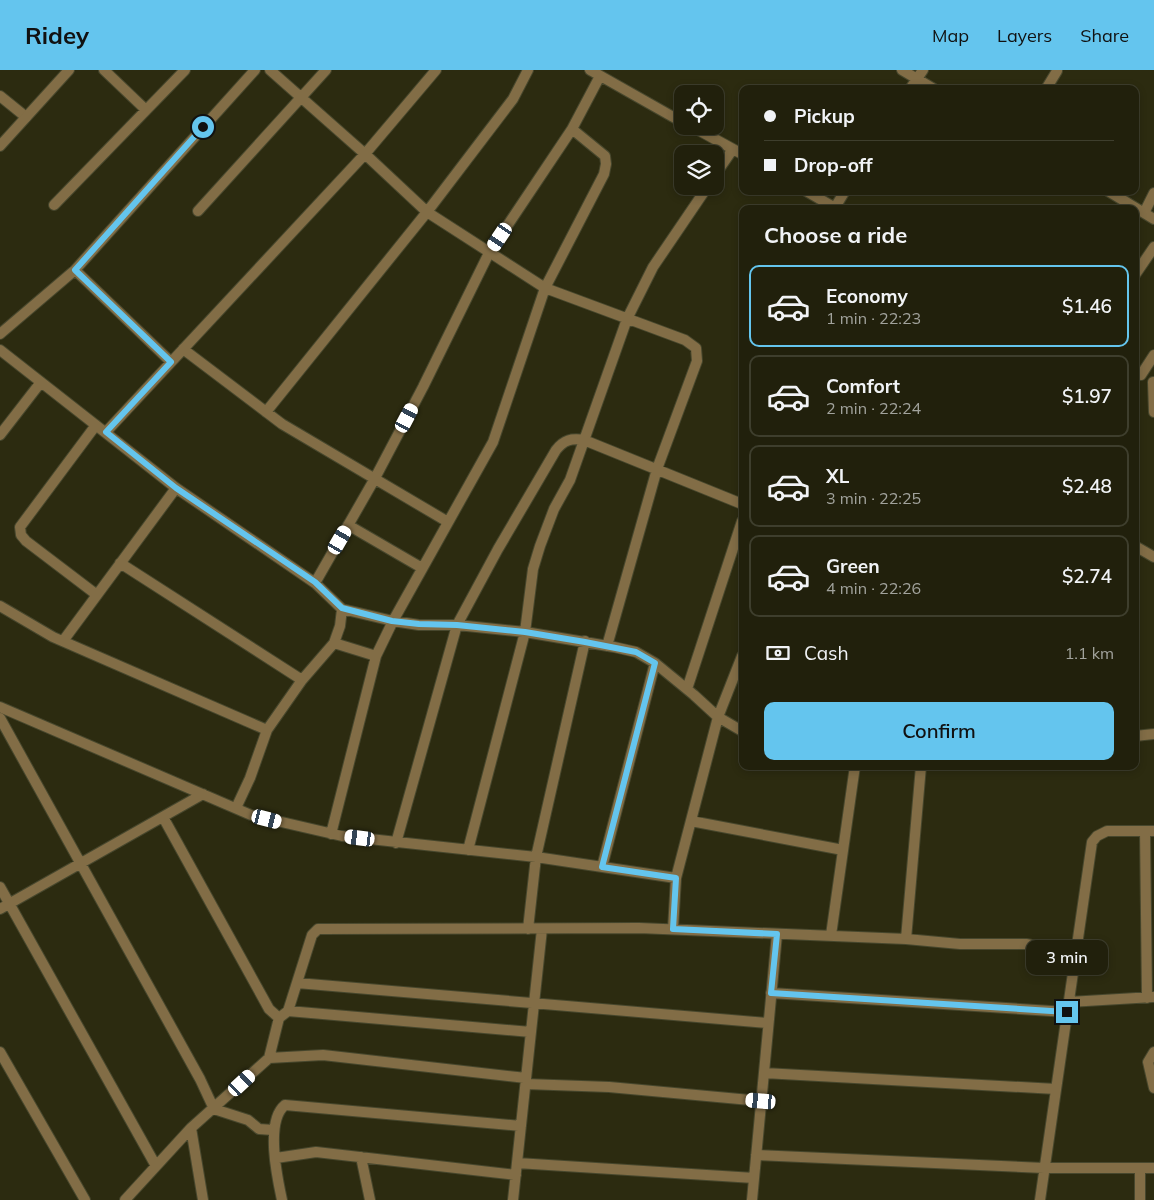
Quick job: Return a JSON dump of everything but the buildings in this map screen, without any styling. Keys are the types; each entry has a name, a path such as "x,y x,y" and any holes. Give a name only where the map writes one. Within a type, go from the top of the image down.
{"street":[{"path":"0,146 69,70"},
{"path":"104,70 146,110"},
{"path":"54,206 185,70"},
{"path":"0,334 75,270 255,70"},
{"path":"270,70 428,212 489,252 545,288 685,340 696,348 697,361 657,469 607,646"},
{"path":"198,211 326,70"},
{"path":"106,432 365,154 436,70"},
{"path":"266,412 428,212 513,99 528,70"},
{"path":"590,70 674,118"},
{"path":"902,70 920,74 930,85"},
{"path":"1048,85 1057,71"},
{"path":"913,85 920,74"},
{"path":"315,582 374,480 423,387 489,252 572,129 600,76"},
{"path":"0,96 26,117"},
{"path":"330,834 376,656 392,621 493,442 545,288 604,174 605,156 572,129"},
{"path":"707,135 739,152"},
{"path":"724,162 733,149"},
{"path":"1144,213 1154,193"},
{"path":"468,850 525,632 534,569 540,546 554,510 570,480 627,319 653,267 702,195"},
{"path":"813,195 830,205"},
{"path":"1115,195 1131,205"},
{"path":"1139,210 1154,219"},
{"path":"1139,269 1154,246"},
{"path":"75,270 171,362"},
{"path":"183,349 282,424 448,522"},
{"path":"1,351 176,488 315,582 342,608 392,621 525,632 636,652 655,663 718,717 739,729"},
{"path":"1139,373 1154,355"},
{"path":"1139,375 1154,383 1154,412"},
{"path":"0,435 41,382"},
{"path":"96,425 20,526 26,541 97,595"},
{"path":"396,843 457,625 498,549 556,450 567,440 573,438 584,440 739,503"},
{"path":"62,641 176,488"},
{"path":"348,526 422,568"},
{"path":"687,689 739,530"},
{"path":"1139,548 1154,557"},
{"path":"120,563 302,680"},
{"path":"0,606 62,641 267,730"},
{"path":"236,808 250,778 267,730 302,680 334,643 340,626 342,608"},
{"path":"528,929 536,857 585,642"},
{"path":"334,643 376,656"},
{"path":"602,867 655,663"},
{"path":"673,929 676,878 718,717 739,664"},
{"path":"0,707 251,815 330,834 396,843 536,857 676,878"},
{"path":"0,718 200,1079 214,1109 248,1120 259,1129 273,1130"},
{"path":"1139,736 1154,734"},
{"path":"832,935 854,770"},
{"path":"906,939 921,770"},
{"path":"5,906 203,794"},
{"path":"163,817 269,1009 283,1015 531,1032"},
{"path":"691,821 843,850"},
{"path":"1040,1200 1092,842 1097,836 1107,831 1149,831 1151,998 1069,1002"},
{"path":"0,887 5,906 156,1166"},
{"path":"125,1200 191,1128 269,1058 312,935 318,929 673,929 832,935 960,944 1026,944 1076,953"},
{"path":"513,1200 542,929"},
{"path":"752,1200 777,934"},
{"path":"296,983 768,1023"},
{"path":"771,993 1067,1012"},
{"path":"0,1052 84,1200"},
{"path":"1154,1052 1148,1062 1154,1088"},
{"path":"269,1058 322,1056 526,1081 761,1101"},
{"path":"764,1073 1056,1089"},
{"path":"282,1200 273,1130 280,1109 285,1105 521,1126"},
{"path":"191,1128 203,1200"},
{"path":"276,1158 316,1152 516,1175"},
{"path":"756,1155 1044,1168 1154,1168"},
{"path":"361,1157 370,1200"},
{"path":"517,1163 754,1178"},
{"path":"1140,1168 1140,1200"}],"route":[{"path":"203,127 75,270 171,362 106,432 176,488 315,582 342,608 392,621 525,632 614,647 636,652 655,663 602,867 676,878 673,929 777,934 771,993 1067,1012"}]}
